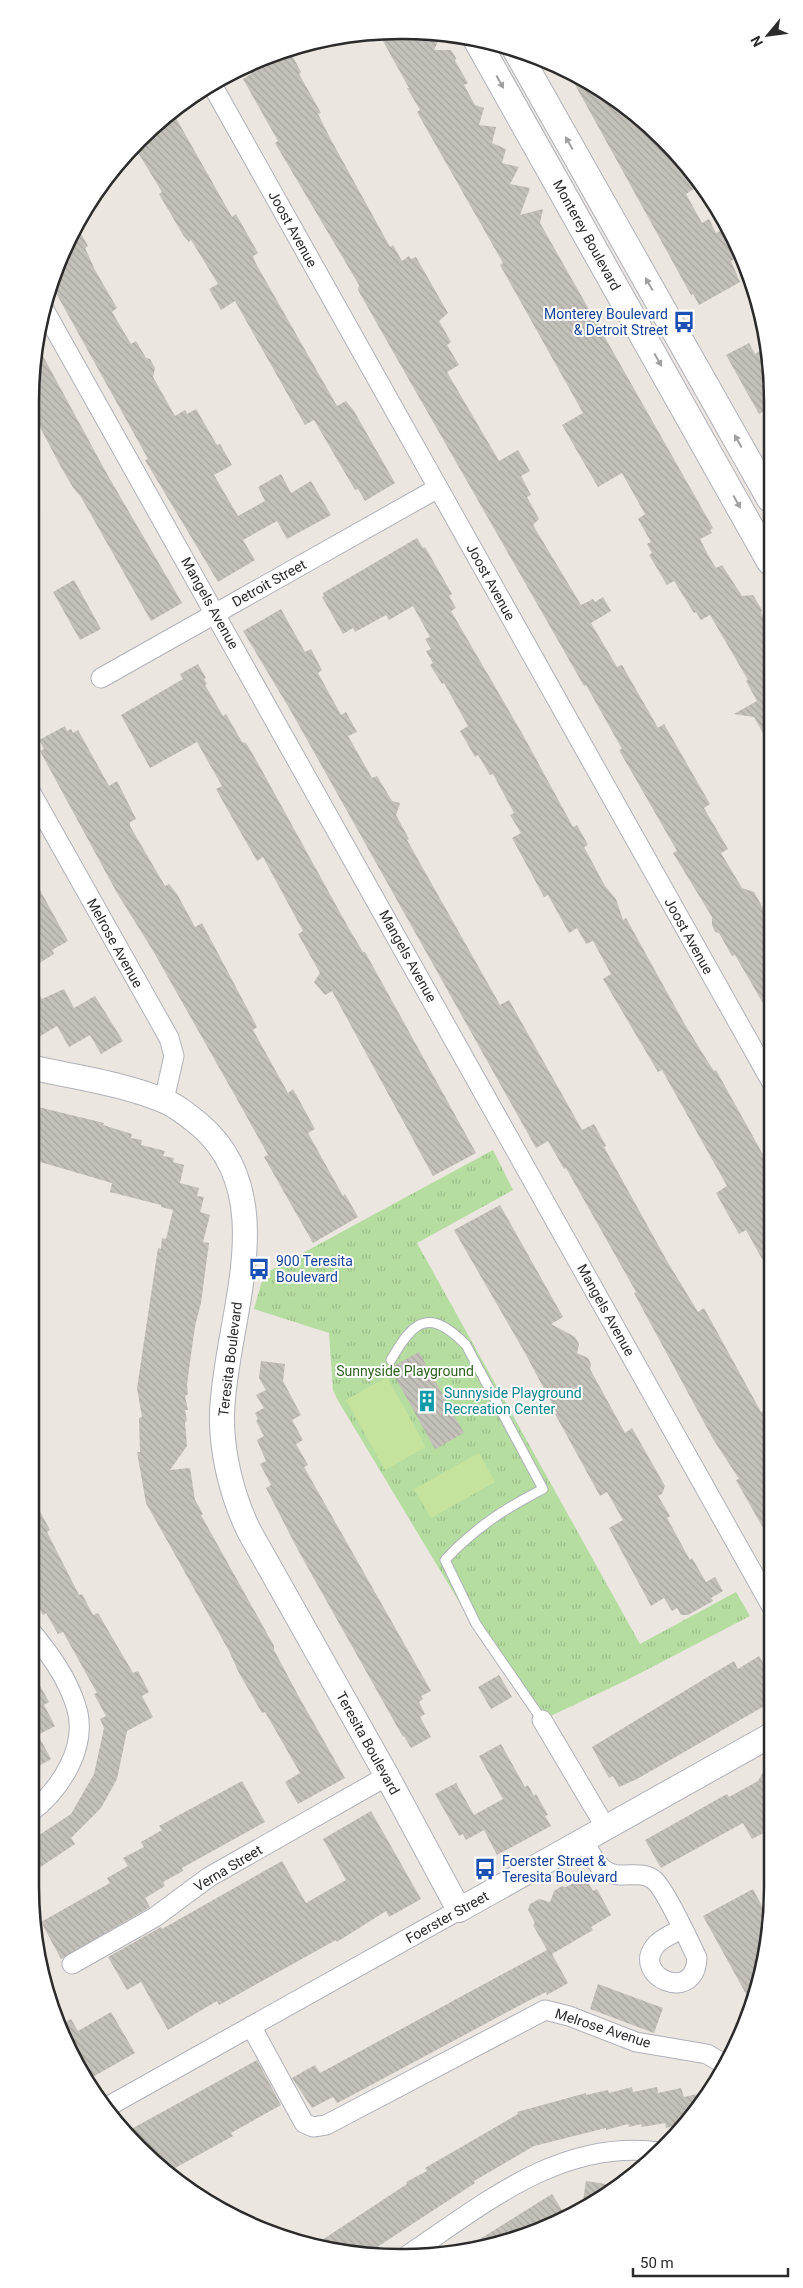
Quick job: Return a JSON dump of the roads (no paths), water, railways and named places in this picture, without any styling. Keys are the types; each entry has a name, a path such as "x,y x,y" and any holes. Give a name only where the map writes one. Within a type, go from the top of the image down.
{"main road":[{"name":"Monterey Boulevard","path":"481,48 764,551"},
{"path":"521,59 764,488"}],"street":[{"name":"Joost Avenue","path":"215,90 764,1069"},
{"name":"Mangels Avenue","path":"49,318 764,1593"},
{"name":"Detroit Street","path":"101,678 438,488"},
{"name":"Melrose Avenue","path":"39,807 169,1038 174,1056 164,1100"},
{"name":"Teresita Boulevard","path":"39,1069 134,1091 164,1100 187,1115 214,1140 228,1158 240,1184 245,1212 246,1242 222,1414 224,1446 236,1497 250,1531 387,1776 459,1910"},
{"path":"39,1642 66,1679 77,1707 79,1734 63,1779 48,1798 39,1806"},
{"path":"542,1720 606,1828"},
{"name":"Foerster Street","path":"112,2105 764,1739"},
{"name":"Verna Street","path":"72,1964 155,1917 209,1877 387,1776"},
{"path":"583,1840 596,1862 604,1870 614,1875 646,1875 655,1880 663,1890 681,1929"},
{"name":"Melrose Avenue","path":"251,2026 304,2123 313,2127 326,2125 540,2013 552,2010 636,2042 707,2054 719,2061"},
{"path":"417,2248 518,2182 550,2166 604,2151 635,2149 650,2151"}],"lane":[{"path":"391,1360 402,1341 414,1327 427,1323 441,1324 452,1332 466,1345 543,1489 504,1510 468,1536 445,1560 476,1624 542,1720"}],"place":[{"name":"Monterey Boulevard & Detroit Street","path":"684,322"},
{"name":"900 Teresita Boulevard","path":"259,1269"},
{"name":"Sunnyside Playground Recreation Center","path":"427,1401"},
{"name":"Foerster Street & Teresita Boulevard","path":"485,1869"}],"park label":[{"name":"Sunnyside Playground","path":"405,1371"}]}
